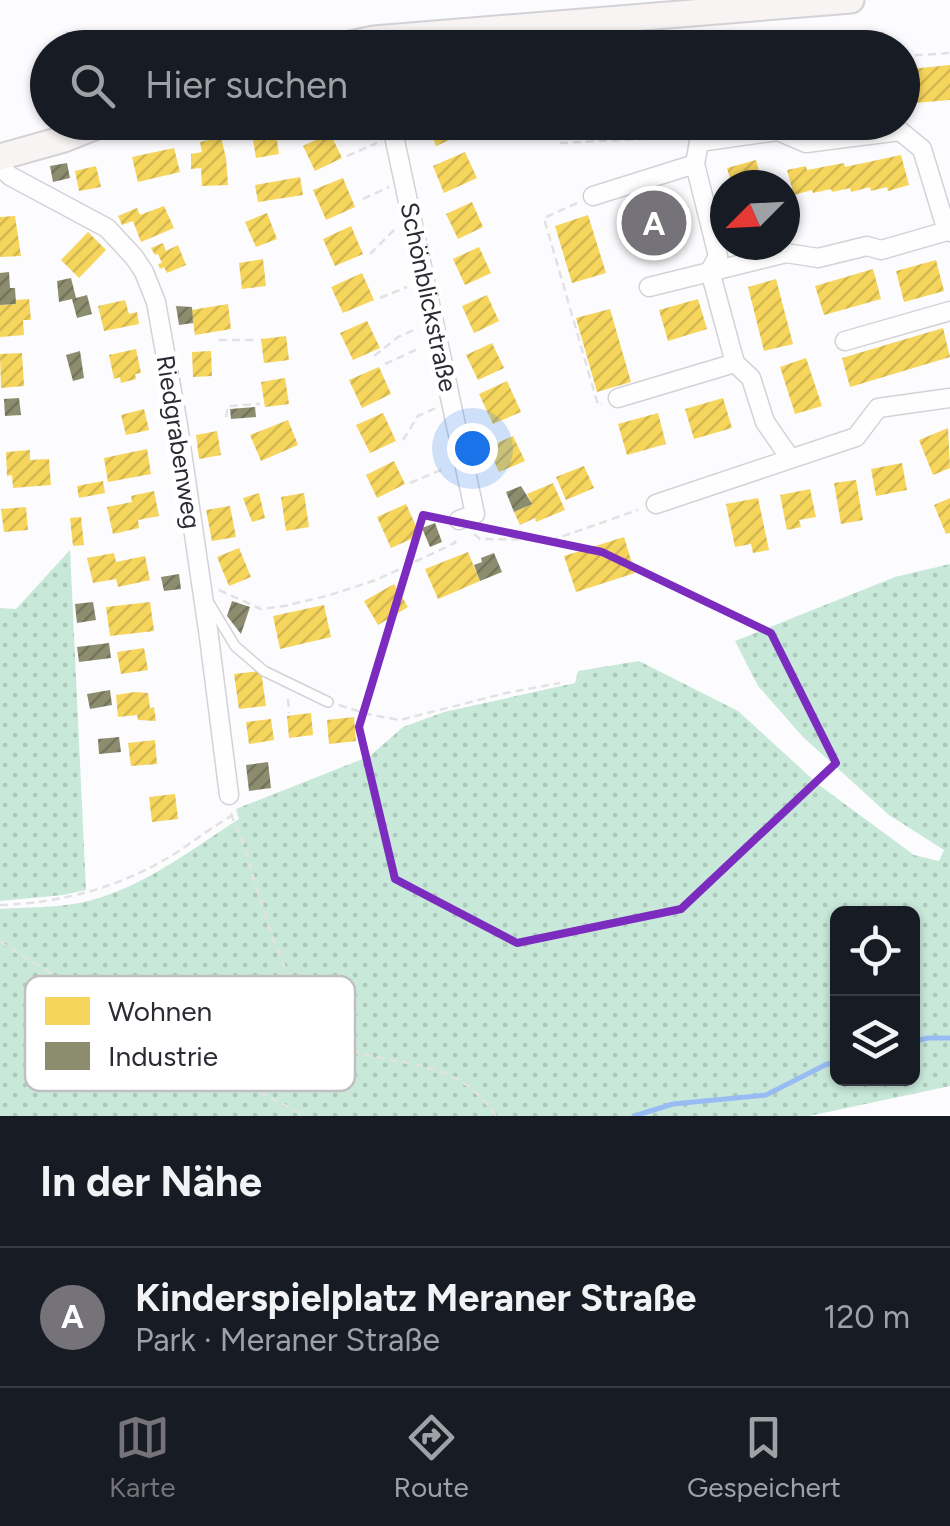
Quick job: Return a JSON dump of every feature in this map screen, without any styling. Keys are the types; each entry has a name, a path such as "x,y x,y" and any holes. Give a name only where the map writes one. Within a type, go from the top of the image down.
{"street":[{"path":"518,30 851,0"},
{"path":"0,158 61,140"},
{"name":"Schönblickstraße","path":"395,140 475,514 459,520"},
{"path":"715,140 699,142 695,164 718,256 710,271 735,363 751,378 765,422 790,458"},
{"path":"798,140 832,140"},
{"path":"649,287 786,253 818,258 866,246 881,250 948,231 922,148 911,140"},
{"path":"593,196 695,164"},
{"name":"Riedgrabenweg","path":"0,166 10,176 107,228 144,272 156,302 202,592 228,794"},
{"path":"845,342 950,310"},
{"path":"618,398 735,363"},
{"path":"656,504 856,438 878,408 950,398"}],"lane":[{"path":"202,592 236,646 264,671 328,702"}],"path":[{"path":"920,55 950,53"},
{"path":"347,156 374,140"},
{"path":"558,140 558,143 624,140"},
{"path":"695,140 699,142"},
{"path":"362,199 404,180"},
{"path":"593,196 544,218 598,406 618,398"},
{"path":"370,254 411,213"},
{"path":"380,298 425,279"},
{"path":"374,356 398,337 434,321"},
{"path":"219,340 257,340"},
{"path":"385,364 438,340"},
{"path":"403,440 418,416 451,401"},
{"path":"226,417 228,406 260,404"},
{"path":"410,482 464,461"},
{"path":"459,520 480,540 552,540 656,504"},
{"path":"236,597 261,609 327,596 376,580 455,543 459,520"},
{"path":"328,702 400,720 560,683"},
{"path":"0,904 63,899 116,884 178,851 231,816 290,976"},
{"path":"0,942 56,976"},
{"path":"355,1053 454,1075 475,1089 496,1116"},
{"path":"258,1091 305,1116"}],"highlighted area":[{"path":"423,515 602,552 771,633 836,763 681,909 517,943 395,879 359,727"}],"green space":[{"path":"656,196 673,210 675,246 660,237 656,241 644,237 631,220"},
{"path":"70,550 86,890 0,901 0,608 16,609"},
{"path":"950,564 950,1086 809,1116 0,1116 0,909 69,905 122,889 163,868 239,819 236,809 370,756 403,727 444,712 575,683 578,671 639,661 738,711 819,785 914,855 939,861 944,850 889,815 803,737 758,686 735,641 895,577"}],"building: Wohnen":[{"path":"950,65 950,100 920,102 920,68"},
{"path":"222,140 228,185 202,186 201,168 191,169 191,154 202,152 200,142"},
{"path":"253,140 277,140 279,154 256,158"},
{"path":"315,140 333,140 342,158 315,171 303,146"},
{"path":"174,148 180,172 138,182 132,157"},
{"path":"465,152 477,178 444,193 433,166"},
{"path":"901,155 909,185 888,191 887,187 871,191 870,187 851,192 850,188 800,193 800,170 787,170 844,163 845,167"},
{"path":"756,160 759,170 728,170"},
{"path":"96,166 101,187 79,191 75,171"},
{"path":"300,177 303,195 258,202 255,185"},
{"path":"343,178 355,207 326,220 313,190"},
{"path":"472,202 483,227 458,239 446,214"},
{"path":"164,206 174,228 141,242 133,221 122,225 118,216 137,208 140,215"},
{"path":"267,213 277,239 256,247 245,222"},
{"path":"588,215 606,273 572,283 555,226"},
{"path":"15,216 21,256 0,257 0,217"},
{"path":"351,226 363,254 335,266 323,239"},
{"path":"88,232 106,250 79,278 61,260"},
{"path":"163,243 166,251 178,245 186,265 167,273 164,267 160,269 158,264 162,263 151,248"},
{"path":"479,247 491,273 465,285 453,259"},
{"path":"263,259 266,286 242,289 239,263"},
{"path":"936,260 944,291 904,302 896,271"},
{"path":"873,269 881,299 824,315 815,286"},
{"path":"362,273 374,300 343,313 331,287"},
{"path":"776,279 793,344 764,351 748,287"},
{"path":"487,295 499,321 474,333 462,306"},
{"path":"29,299 31,320 23,320 24,335 0,337 0,305"},
{"path":"698,299 707,329 668,341 659,310"},
{"path":"125,300 129,314 137,312 139,324 104,331 98,306"},
{"path":"228,304 231,329 195,335 191,310"},
{"path":"610,309 631,382 597,392 576,318"},
{"path":"367,321 380,348 353,360 340,333"},
{"path":"943,328 950,357 850,387 842,358"},
{"path":"286,336 289,360 264,363 261,339"},
{"path":"492,343 504,368 478,380 466,355"},
{"path":"136,349 141,373 135,374 136,379 121,383 120,377 114,379 109,355"},
{"path":"211,351 212,376 193,377 192,352"},
{"path":"22,353 24,386 1,388 0,354"},
{"path":"806,358 822,406 795,414 780,367"},
{"path":"379,367 391,394 362,408 349,380"},
{"path":"285,378 289,404 265,407 261,382"},
{"path":"507,381 521,412 493,424 479,394"},
{"path":"723,398 732,428 694,439 685,409"},
{"path":"144,409 149,430 126,435 121,415"},
{"path":"383,413 396,441 370,453 356,425"},
{"path":"658,413 666,444 627,455 618,424"},
{"path":"288,420 298,445 261,461 250,435"},
{"path":"948,428 950,468 933,475 919,440"},
{"path":"217,431 221,455 199,459 196,435"},
{"path":"513,436 525,461 499,472 488,447"},
{"path":"147,449 151,474 108,482 104,458"},
{"path":"30,450 30,460 49,459 51,485 13,488 12,475 7,476 6,452"},
{"path":"394,461 405,484 377,498 366,475"},
{"path":"902,463 907,490 876,496 871,469"},
{"path":"584,466 594,488 566,500 556,477"},
{"path":"856,480 863,520 841,524 834,483"},
{"path":"103,481 105,493 79,498 77,486"},
{"path":"553,483 565,510 520,525 514,512 532,504 527,494"},
{"path":"810,489 816,517 799,520 801,527 787,530 780,495"},
{"path":"154,491 159,516 138,520 139,528 113,534 107,507 132,502 131,496"},
{"path":"259,493 265,518 252,522 243,498"},
{"path":"304,493 309,527 286,531 281,497"},
{"path":"758,498 769,550 753,553 751,544 735,547 726,504"},
{"path":"950,498 950,533 946,534 934,505"},
{"path":"406,504 420,535 391,548 377,517"},
{"path":"230,506 236,537 212,541 206,510"},
{"path":"26,507 28,530 4,532 1,509"},
{"path":"81,517 84,545 73,546 70,518"},
{"path":"624,537 635,573 576,592 564,556"},
{"path":"239,548 251,577 229,586 217,557"},
{"path":"468,552 480,581 438,599 425,569"},
{"path":"114,553 116,562 145,556 150,580 118,587 116,579 93,583 87,558"},
{"path":"394,584 408,607 378,625 364,601"},
{"path":"150,602 154,631 110,636 106,607"},
{"path":"324,605 331,637 280,649 273,616"},
{"path":"144,648 148,670 121,674 117,652"},
{"path":"261,671 266,706 239,709 234,674"},
{"path":"148,693 156,721 138,720 137,715 118,717 116,695"},
{"path":"311,713 313,735 289,738 287,716"},
{"path":"354,717 356,741 329,744 327,720"},
{"path":"271,719 274,740 249,744 246,722"},
{"path":"155,740 157,764 131,766 128,743"},
{"path":"175,794 178,819 152,822 149,797"}],"building: Industrie":[{"path":"67,163 70,178 53,182 50,166"},
{"path":"9,272 16,304 0,305 0,273"},
{"path":"71,278 76,298 87,295 92,314 77,318 72,299 59,302 57,281"},
{"path":"176,306 192,307 193,323 179,325"},
{"path":"80,351 84,378 73,381 66,355"},
{"path":"19,398 21,415 5,416 4,399"},
{"path":"255,407 256,417 231,419 230,409"},
{"path":"521,486 532,504 514,512 506,492"},
{"path":"435,523 442,542 430,547 422,528"},
{"path":"494,553 502,572 480,581 474,565"},
{"path":"179,574 181,589 164,591 161,577"},
{"path":"232,601 250,607 241,634 227,616"},
{"path":"93,602 96,620 77,623 75,604"},
{"path":"109,643 111,658 79,662 77,647"},
{"path":"110,690 112,705 90,709 87,694"},
{"path":"119,737 121,752 99,754 98,739"},
{"path":"268,762 271,788 249,791 246,765"}],"waterway":[{"path":"920,1040 950,1038"},
{"path":"634,1116 673,1104 766,1095 830,1063"}],"place":[{"name":"Kinderspielplatz Meraner Straße","path":"654,223"}]}
